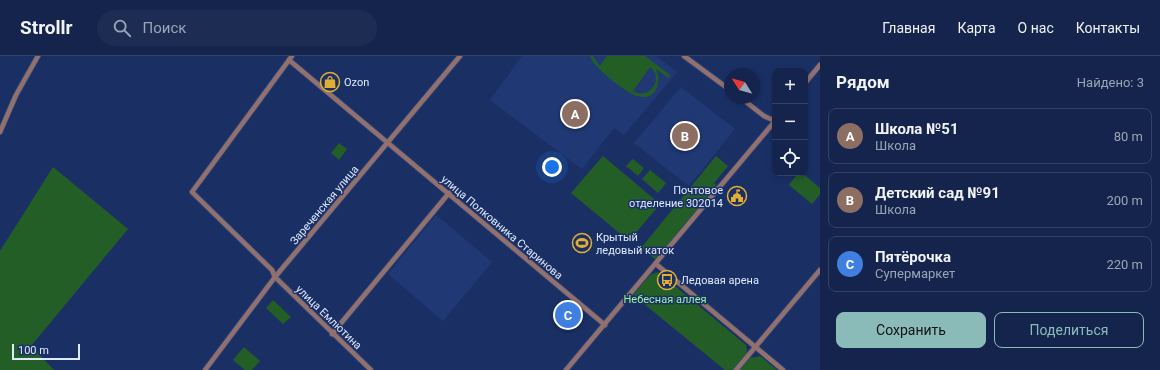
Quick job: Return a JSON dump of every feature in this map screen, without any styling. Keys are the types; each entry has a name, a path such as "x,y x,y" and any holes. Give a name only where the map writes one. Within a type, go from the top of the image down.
{"street":[{"path":"0,132 16,95 38,56"},
{"name":"Зареченская улица","path":"206,370 276,277 460,56"},
{"path":"684,56 724,86"},
{"name":"улица Полковника Старинова","path":"290,58 605,325"},
{"name":"улица Емлютина","path":"290,58 192,192 272,270 276,277 332,334 371,370"},
{"path":"808,80 820,65"},
{"path":"749,104 764,116 772,120"},
{"path":"566,370 772,125"},
{"path":"332,334 449,193"},
{"path":"656,264 783,370"},
{"path":"736,370 820,270"}],"shaded area":[{"path":"522,56 656,56 677,72 624,135 614,128 582,169 490,100"},
{"path":"681,87 735,129 689,186 634,143"},
{"path":"436,215 492,262 443,321 388,274"}],"green space":[{"path":"590,56 593,56 600,66 607,56 645,56 670,75 668,78 656,69 659,80 656,90 649,96 637,96 625,90 610,79 592,61","holes":["650,67 656,77 655,83 649,91 645,93 633,91"]},
{"path":"339,143 347,149 339,160 331,153"},
{"path":"603,156 660,204 629,241 571,193"},
{"path":"716,156 728,166 714,183 717,186 656,260 641,248"},
{"path":"633,159 644,168 638,176 626,166"},
{"path":"53,167 128,229 31,346 54,370 0,370 0,251"},
{"path":"650,170 666,183 658,193 642,179"},
{"path":"796,176 806,176 820,188 820,194 812,204 789,185"},
{"name":"Небесная аллея","path":"658,272 746,345 747,353 733,370 725,370 633,295 650,275"},
{"path":"273,300 291,317 283,324 266,308"},
{"path":"244,347 260,361 252,370 245,370 233,360"},
{"path":"760,356 777,370 739,370 750,358"}],"place":[{"name":"Ozon","path":"330,82"},
{"name":"Школа №51","path":"575,114"},
{"name":"Детский сад №91","path":"685,136"},
{"name":"Почтовое отделение 302014","path":"737,196"},
{"name":"Крытый ледовый каток","path":"582,243"},
{"name":"Ледовая арена","path":"667,280"},
{"name":"Пятёрочка","path":"568,315"}]}
